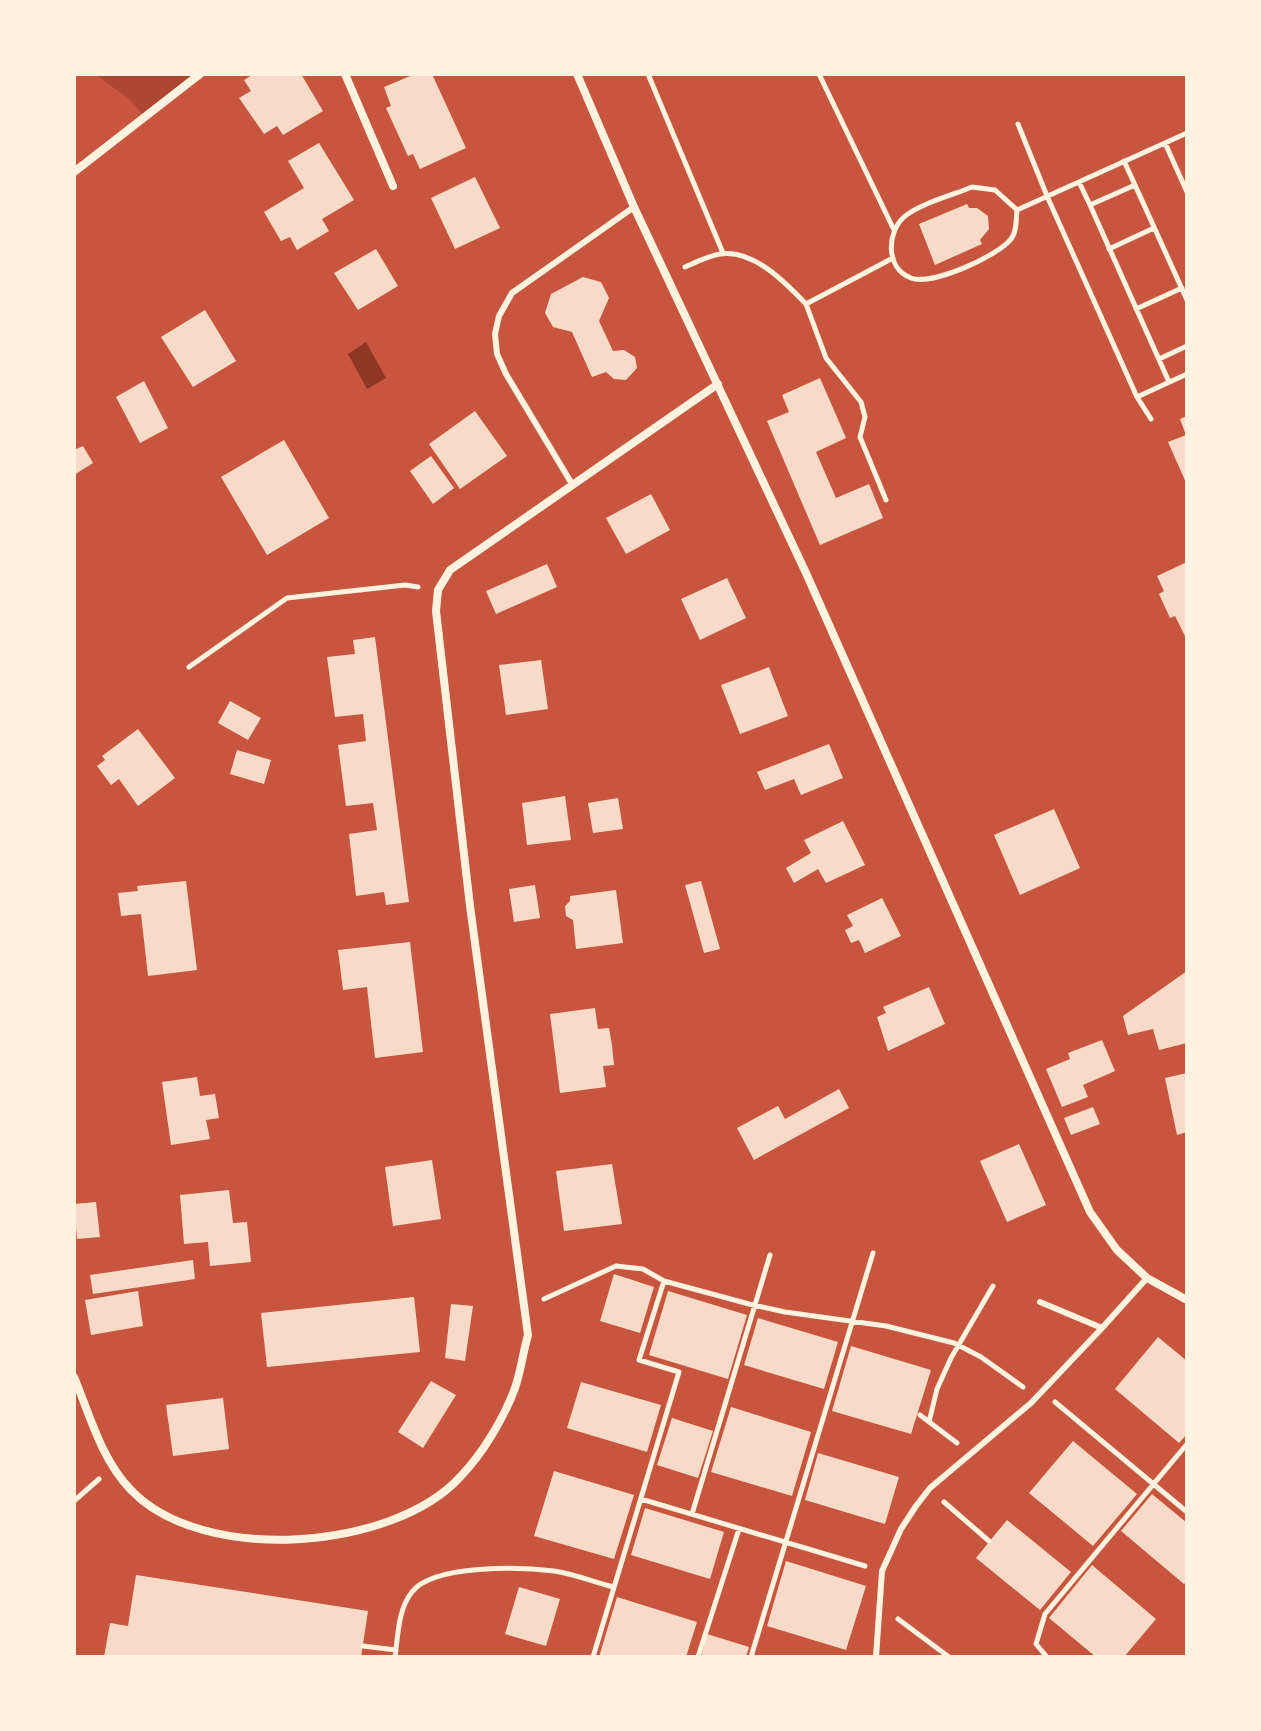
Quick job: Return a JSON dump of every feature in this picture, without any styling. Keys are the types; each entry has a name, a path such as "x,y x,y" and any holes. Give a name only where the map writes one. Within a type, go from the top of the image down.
{"street":[{"path":"74,172 200,74"},
{"path":"345,74 393,186"},
{"path":"577,74 634,207 806,573 1090,1212 1117,1250 1147,1278 1187,1300"},
{"path":"74,1377 112,1467 132,1492 170,1519 212,1533 290,1539 333,1536 381,1526 428,1505 461,1476 489,1438 514,1389 528,1335 470,906 436,611 438,590 450,570 718,384"}],"lane":[{"path":"572,484 506,374 496,344 499,316 512,293 634,207"},
{"path":"876,1657 882,1571 901,1529 930,1488 1036,1398 1147,1278"},
{"path":"1040,1302 1102,1328"}],"path":[{"path":"648,74 723,253"},
{"path":"819,74 893,228"},
{"path":"1018,124 1137,397 1151,419"},
{"path":"1017,210 1187,133"},
{"path":"1165,143 1187,192"},
{"path":"1124,161 1187,300"},
{"path":"1079,182 1169,382"},
{"path":"1090,205 1135,185"},
{"path":"972,187 995,190 1017,210 1014,237 999,252 931,280 911,278 900,270 893,258 890,244 893,228 907,214 972,187"},
{"path":"1109,249 1154,228"},
{"path":"666,275 723,253 751,259 783,280 806,304 826,358 861,402 865,417 860,437 886,500"},
{"path":"806,304 893,258"},
{"path":"1136,309 1182,288"},
{"path":"1159,359 1187,346"},
{"path":"1137,397 1187,374"},
{"path":"189,667 287,598 405,585 438,590"},
{"path":"751,1657 873,1253"},
{"path":"692,1514 770,1255"},
{"path":"524,1306 616,1266 643,1269 664,1281 756,1306 920,1332 958,1345 1003,1372 1036,1398"},
{"path":"593,1657 679,1372 639,1360 664,1281"},
{"path":"929,1422 937,1389 958,1345 993,1286"},
{"path":"1042,1391 1187,1512"},
{"path":"920,1415 969,1455"},
{"path":"1047,1657 1036,1644 1045,1614 1187,1444"},
{"path":"74,1501 112,1467"},
{"path":"930,1488 989,1541"},
{"path":"641,1499 882,1571"},
{"path":"698,1657 739,1529"},
{"path":"363,1646 396,1653 402,1611 412,1590 434,1578 503,1568 556,1571 614,1587"},
{"path":"878,1604 949,1657"}],"shaded area":[{"path":"95,74 200,74 144,116 129,99"},
{"path":"366,342 386,378 367,389 348,354"}],"building":[{"path":"254,74 301,74 323,111 283,135 277,126 264,134 239,98 251,91 244,80"},
{"path":"415,74 432,74 466,148 420,169 413,154 408,156 386,108 391,106 384,87"},
{"path":"319,143 354,200 322,219 329,231 297,250 290,237 281,241 264,212 304,188 288,161"},
{"path":"475,177 500,228 455,249 431,198"},
{"path":"967,204 969,208 977,208 988,216 989,229 980,240 982,244 935,265 919,224"},
{"path":"376,249 398,286 358,310 334,273"},
{"path":"583,277 601,282 609,298 599,321 613,351 624,350 635,357 637,368 626,380 614,379 606,372 592,377 572,332 553,327 545,313 551,294"},
{"path":"205,310 236,361 193,387 161,337"},
{"path":"820,378 846,438 816,452 836,498 869,484 883,518 820,545 767,421 789,412 782,395"},
{"path":"144,381 168,428 140,443 116,397"},
{"path":"475,411 507,456 460,489 429,444"},
{"path":"1187,416 1187,485 1168,442 1186,435 1180,419"},
{"path":"284,440 329,518 267,555 221,477"},
{"path":"83,446 93,463 74,475 74,450"},
{"path":"431,456 454,488 433,504 410,471"},
{"path":"651,494 670,530 626,554 606,518"},
{"path":"1187,562 1187,640 1175,616 1170,618 1159,594 1164,591 1157,576"},
{"path":"547,564 557,587 496,614 486,591"},
{"path":"727,578 746,618 700,640 681,599"},
{"path":"375,637 409,902 386,905 384,892 356,896 349,834 377,830 373,803 346,806 338,745 366,741 363,714 335,717 327,657 355,654 353,640"},
{"path":"541,660 548,709 506,715 499,665"},
{"path":"769,667 788,716 740,734 721,685"},
{"path":"230,701 261,718 248,740 218,723"},
{"path":"138,729 175,778 138,806 119,779 111,785 97,766 105,760 102,756"},
{"path":"829,744 843,778 801,795 794,779 765,790 757,772"},
{"path":"237,750 271,760 264,784 230,774"},
{"path":"565,796 571,840 527,845 522,803"},
{"path":"618,798 623,829 593,833 588,803"},
{"path":"1054,809 1080,868 1020,895 994,835"},
{"path":"843,821 865,865 826,883 818,869 794,883 786,868 811,853 804,840"},
{"path":"186,881 197,970 148,976 141,914 121,916 118,893 138,891 137,886"},
{"path":"701,881 720,949 704,953 685,885"},
{"path":"535,885 540,918 514,922 509,889"},
{"path":"616,890 623,943 576,949 573,920 566,916 565,906 570,896"},
{"path":"882,898 901,936 865,953 859,940 851,943 845,930 853,926 847,915"},
{"path":"410,942 423,1052 375,1058 367,987 343,990 338,950"},
{"path":"1187,971 1187,1043 1159,1050 1153,1029 1128,1035 1123,1016"},
{"path":"929,987 945,1024 888,1051 877,1017 886,1013 883,1007"},
{"path":"595,1008 598,1029 609,1028 612,1045 614,1065 603,1066 606,1087 560,1093 550,1014"},
{"path":"1102,1040 1115,1071 1083,1085 1088,1097 1062,1107 1046,1069 1070,1059 1068,1053"},
{"path":"1187,1073 1187,1132 1177,1135 1165,1078"},
{"path":"197,1077 200,1096 215,1094 219,1118 206,1120 210,1139 171,1145 162,1082"},
{"path":"839,1089 849,1108 754,1160 737,1128 778,1106 785,1119"},
{"path":"1093,1107 1100,1124 1071,1135 1064,1118"},
{"path":"1019,1144 1046,1205 1007,1222 980,1161"},
{"path":"432,1160 441,1219 393,1226 385,1167"},
{"path":"612,1164 622,1224 564,1231 556,1171"},
{"path":"229,1190 233,1223 247,1222 251,1262 210,1266 208,1242 184,1244 180,1195"},
{"path":"96,1202 100,1237 77,1239 74,1204"},
{"path":"193,1260 195,1279 93,1294 90,1275"},
{"path":"614,1274 654,1287 640,1333 600,1321"},
{"path":"138,1291 143,1326 91,1335 85,1300"},
{"path":"668,1291 747,1315 728,1379 649,1355"},
{"path":"414,1297 420,1352 267,1367 261,1313"},
{"path":"451,1304 473,1306 465,1361 445,1358"},
{"path":"758,1318 838,1342 824,1389 744,1365"},
{"path":"1158,1337 1187,1361 1187,1434 1179,1443 1115,1389"},
{"path":"851,1346 931,1370 911,1434 832,1411"},
{"path":"431,1381 456,1395 423,1448 398,1432"},
{"path":"581,1382 661,1405 647,1452 567,1428"},
{"path":"223,1398 229,1449 173,1456 166,1405"},
{"path":"731,1407 811,1432 792,1496 711,1472"},
{"path":"672,1418 713,1431 698,1478 657,1465"},
{"path":"1073,1441 1137,1494 1093,1546 1029,1493"},
{"path":"818,1453 899,1477 885,1524 805,1500"},
{"path":"554,1471 634,1495 614,1559 534,1536"},
{"path":"1152,1494 1187,1523 1187,1581 1184,1584 1121,1531"},
{"path":"645,1508 724,1532 710,1579 631,1555"},
{"path":"1007,1520 1071,1572 1040,1610 976,1558"},
{"path":"786,1561 866,1586 846,1650 767,1626"},
{"path":"1092,1565 1156,1619 1124,1657 1096,1657 1049,1618"},
{"path":"136,1575 368,1611 361,1657 104,1657 110,1623 128,1626"},
{"path":"519,1587 560,1599 546,1646 505,1634"},
{"path":"617,1597 697,1622 686,1657 599,1657"},
{"path":"707,1634 749,1647 746,1657 701,1657"}]}
